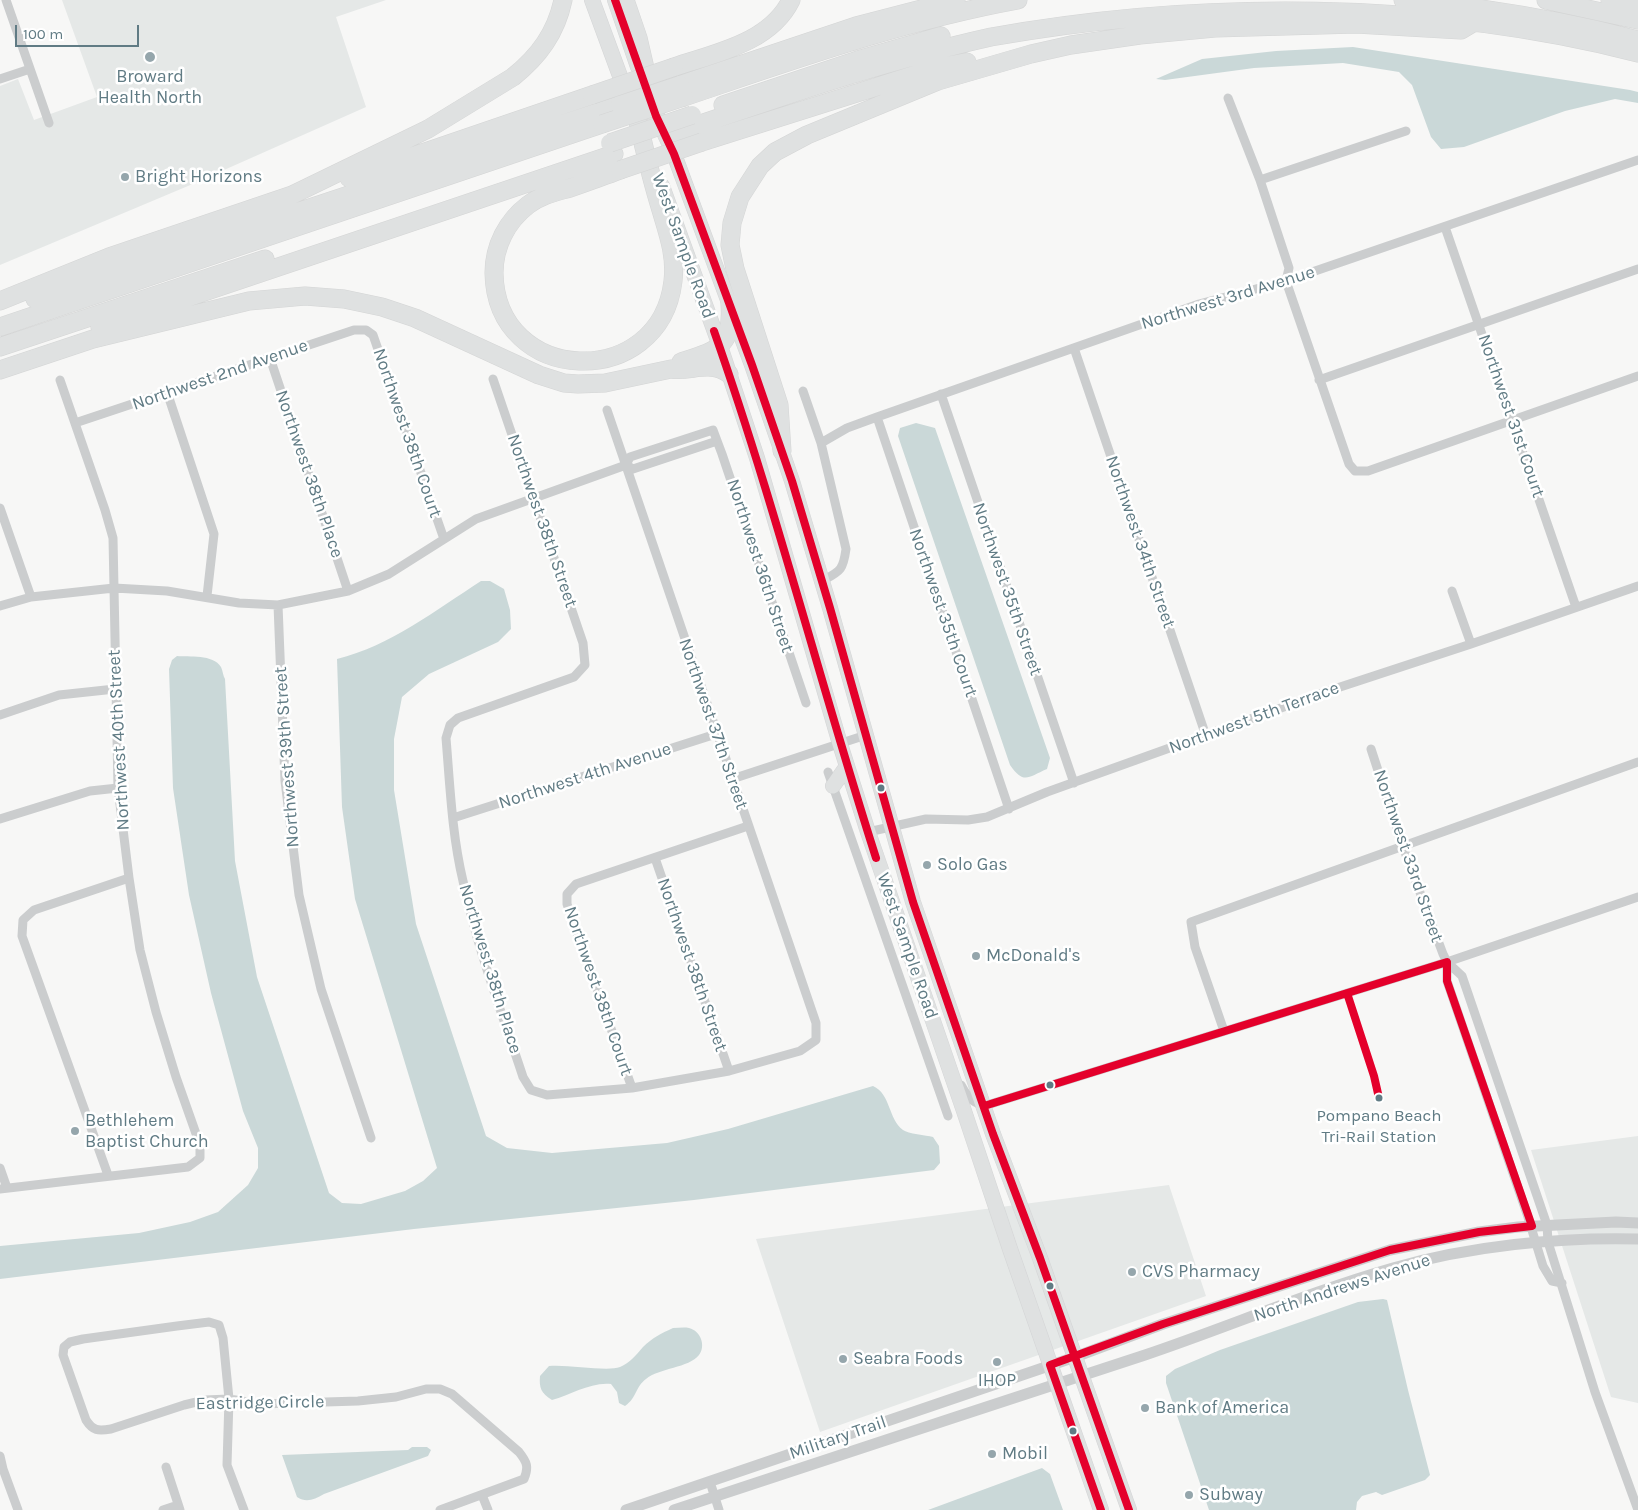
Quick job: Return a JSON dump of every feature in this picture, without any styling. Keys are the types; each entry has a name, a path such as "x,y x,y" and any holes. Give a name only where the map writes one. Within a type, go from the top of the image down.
{"highway":[{"path":"292,195 428,129 513,77 534,58 549,39 563,0"},
{"path":"625,0 638,38 656,116"},
{"path":"0,301 109,257 292,195 342,181 747,42 773,24 791,0"},
{"path":"682,91 856,26 956,0"},
{"path":"0,311 682,91 949,14 1018,0"},
{"path":"697,128 858,60 947,35 1063,12 1163,0"},
{"path":"1403,0 1447,4 1538,18 1638,40"},
{"path":"1546,0 1638,20"},
{"path":"1610,0 1638,7"},
{"path":"0,361 906,58 994,36 1093,20 1174,11 1264,7 1355,9 1476,21 1580,39 1638,53"},
{"path":"782,450 779,406 731,252 730,230 740,197 750,179 775,152 806,135 938,81 1054,48 1133,36 1215,28 1356,24 1461,30 1476,21"},
{"path":"697,128 936,68 1042,46 1054,48"},
{"path":"0,327 600,118"},
{"path":"615,156 530,203 506,228 500,242 495,258 494,280 501,310 511,326 527,343 549,356 572,362 585,362 615,356 644,338 656,326 666,310 672,282 672,252 638,122"},
{"path":"0,347 615,156"},
{"path":"0,370 93,340 249,300 304,296 344,298 382,307 415,318 539,375 564,383 605,383 671,369 710,367 721,369 730,374"},
{"path":"671,369 676,363 720,346 726,338 729,329 730,304"}],"main road":[{"name":"West Sample Road","path":"592,0 730,374 772,504 840,744 868,832 1101,1510"},
{"name":"West Sample Road","path":"615,0 656,116 674,154 730,304 782,450 822,580 913,902 1129,1510"},
{"path":"831,779 847,766"}],"street":[{"path":"6,0 49,123"},
{"path":"0,79 30,69"},
{"path":"1228,98 1260,180 1289,268 1286,281 1319,380 1348,464 1355,471 1368,471 1513,422 1638,376"},
{"path":"1260,180 1406,131"},
{"name":"Northwest 3rd Avenue","path":"821,443 847,428 876,417 1199,304 1286,281 1638,160"},
{"name":"Northwest 31st Court","path":"1445,227 1576,606"},
{"path":"1319,380 1638,270"},
{"name":"Northwest 2nd Avenue","path":"75,423 354,330 366,330"},
{"name":"Northwest 38th Court","path":"366,330 372,335 444,539"},
{"name":"Northwest 34th Street","path":"1074,348 1206,736"},
{"name":"Northwest 38th Place","path":"270,358 348,591"},
{"name":"Northwest 38th Street","path":"450,726 458,718 574,677 585,665 583,643 493,378"},
{"name":"Northwest 40th Street","path":"60,380 113,538 118,788 140,950 176,1078 200,1145 200,1158 188,1167 108,1175"},
{"path":"803,391 821,443 846,549 844,563 840,570 822,580"},
{"path":"167,392 214,534 206,596"},
{"name":"Northwest 35th Street","path":"941,394 1074,783"},
{"name":"Northwest 37th Street","path":"607,410 816,1023 816,1040 800,1051 729,1071"},
{"name":"Northwest 35th Court","path":"876,417 1009,808"},
{"name":"Northwest 36th Street","path":"626,465 630,457 713,430 806,703"},
{"path":"0,606 31,597 114,588 167,591 239,603 278,605 348,591 389,574 476,519 626,465 634,469 717,440"},
{"path":"0,508 31,597"},
{"name":"Northwest 5th Terrace","path":"868,832 926,820 978,819 1330,690 1471,644 1638,586"},
{"path":"1452,591 1471,644"},
{"name":"Northwest 39th Street","path":"278,605 285,781 299,894 321,989 371,1138"},
{"path":"0,715 59,695 115,689"},
{"name":"Northwest 38th Place","path":"450,726 446,738 453,818 462,880 474,928 523,1077 531,1090 547,1095 632,1088"},
{"name":"Northwest 4th Avenue","path":"453,818 716,734"},
{"path":"732,779 866,735"},
{"name":"Northwest 33rd Street","path":"1371,749 1403,847 1447,962 1447,981 1532,1226 1542,1243"},
{"path":"1224,1031 1195,947 1190,922 1638,762"},
{"path":"831,779 948,1116"},
{"path":"0,819 90,791 118,788"},
{"path":"655,858 748,826"},
{"name":"Northwest 38th Court","path":"632,1088 567,904 567,894 576,884 655,858"},
{"name":"Northwest 38th Street","path":"655,858 729,1071"},
{"path":"0,1168 4,1188 108,1175 22,936 23,920 34,910 129,878"},
{"path":"930,1061 946,1058 968,1099 975,1104 984,1106 1447,962 1638,896"},
{"name":"Northwest 33rd Street","path":"1447,962 1462,976 1547,1225 1542,1243 1544,1266 1552,1281 1562,1283 1595,1392 1638,1510"},
{"path":"632,1088 729,1071"},
{"name":"North Andrews Avenue","path":"1050,1365 1163,1324 1390,1250 1478,1232 1532,1226 1616,1222 1638,1223"},
{"name":"North Andrews Avenue","path":"1056,1383 1394,1268 1446,1256 1503,1247 1572,1240 1638,1239"},
{"name":"Eastridge Circle","path":"229,1399 223,1338 219,1325 209,1322 83,1339 70,1342 64,1347 63,1354 86,1420 91,1427 100,1430 111,1429 184,1404 205,1400 229,1399 261,1404 358,1401 396,1397 426,1389 440,1389 452,1394 519,1452 526,1461 528,1470 524,1479 482,1495"},
{"name":"Military Trail","path":"626,1510 1050,1365"},
{"name":"Military Trail","path":"674,1510 1056,1383"},
{"path":"229,1399 227,1465 244,1510"},
{"path":"0,1456 1,1469 18,1510"},
{"path":"163,1510 179,1507 166,1467"},
{"path":"710,1482 719,1510"},
{"path":"440,1510 482,1495 488,1510"}],"shaded area":[{"path":"62,0 386,0 336,17 366,107 188,186 0,265 0,86 18,79 34,120 97,97"},
{"path":"1353,47 1630,90 1638,92 1638,103 1615,99 1565,111 1464,147 1441,149 1431,137 1412,85 1399,72 1343,63 1254,68 1165,80 1156,79 1202,59 1276,51"},
{"path":"916,423 935,428 1050,758 1047,769 1031,777 1027,778 1019,775 1010,765 898,436 900,428"},
{"path":"481,581 490,581 504,589 510,610 511,629 498,642 429,674 402,697 394,739 394,790 416,924 486,1136 507,1148 552,1153 667,1143 728,1129 873,1086 883,1095 895,1120 903,1130 933,1137 939,1146 940,1163 934,1170 694,1200 414,1229 0,1279 0,1246 139,1233 190,1222 218,1212 248,1185 258,1168 258,1148 243,1111 211,993 189,895 173,788 169,669 172,660 177,656 200,657 212,660 221,667 225,679 235,861 257,977 329,1193 342,1203 361,1204 405,1191 423,1181 437,1168 355,899 342,807 337,659 357,653 394,636"},
{"path":"1638,1136 1638,1403 1611,1397 1531,1150"},
{"path":"1169,1185 1206,1296 820,1432 756,1239"},
{"path":"1387,1300 1430,1475 1425,1480 1382,1495 1376,1492 1362,1496 1357,1502 1356,1510 1209,1510 1166,1383 1166,1376 1175,1369 1220,1350 1358,1302"},
{"path":"673,1328 689,1328 697,1332 702,1343 699,1355 688,1363 658,1372 646,1379 640,1385 632,1400 625,1406 619,1403 617,1392 611,1384 588,1387 552,1400 542,1390 540,1376 549,1366 606,1369 620,1367 630,1361 650,1341"},
{"path":"412,1447 427,1447 431,1450 428,1456 307,1500 297,1497 282,1455 408,1450"},
{"path":"1042,1468 1050,1474 1063,1510 928,1510"}],"transit line":[{"path":"615,0 656,116 674,154 752,365 792,481 913,902 993,1134 1040,1258 1129,1510"},
{"path":"714,331 757,462 876,858"},
{"path":"984,1106 1447,962 1447,981 1532,1226 1479,1232 1390,1250 1163,1324 1050,1365 1101,1510"},
{"path":"1347,993 1374,1076 1379,1098"}],"place":[{"name":"Broward Health North","path":"150,57"},
{"name":"Bright Horizons","path":"125,177"},
{"name":"Solo Gas","path":"927,865"},
{"name":"McDonald's","path":"976,956"},
{"name":"Pompano Beach Tri-Rail Station","path":"1379,1098"},
{"name":"Bethlehem Baptist Church","path":"75,1131"},
{"name":"CVS Pharmacy","path":"1132,1272"},
{"name":"Seabra Foods","path":"843,1359"},
{"name":"IHOP","path":"997,1362"},
{"name":"Bank of America","path":"1145,1408"},
{"name":"Mobil","path":"992,1454"},
{"name":"Subway","path":"1189,1495"}]}
